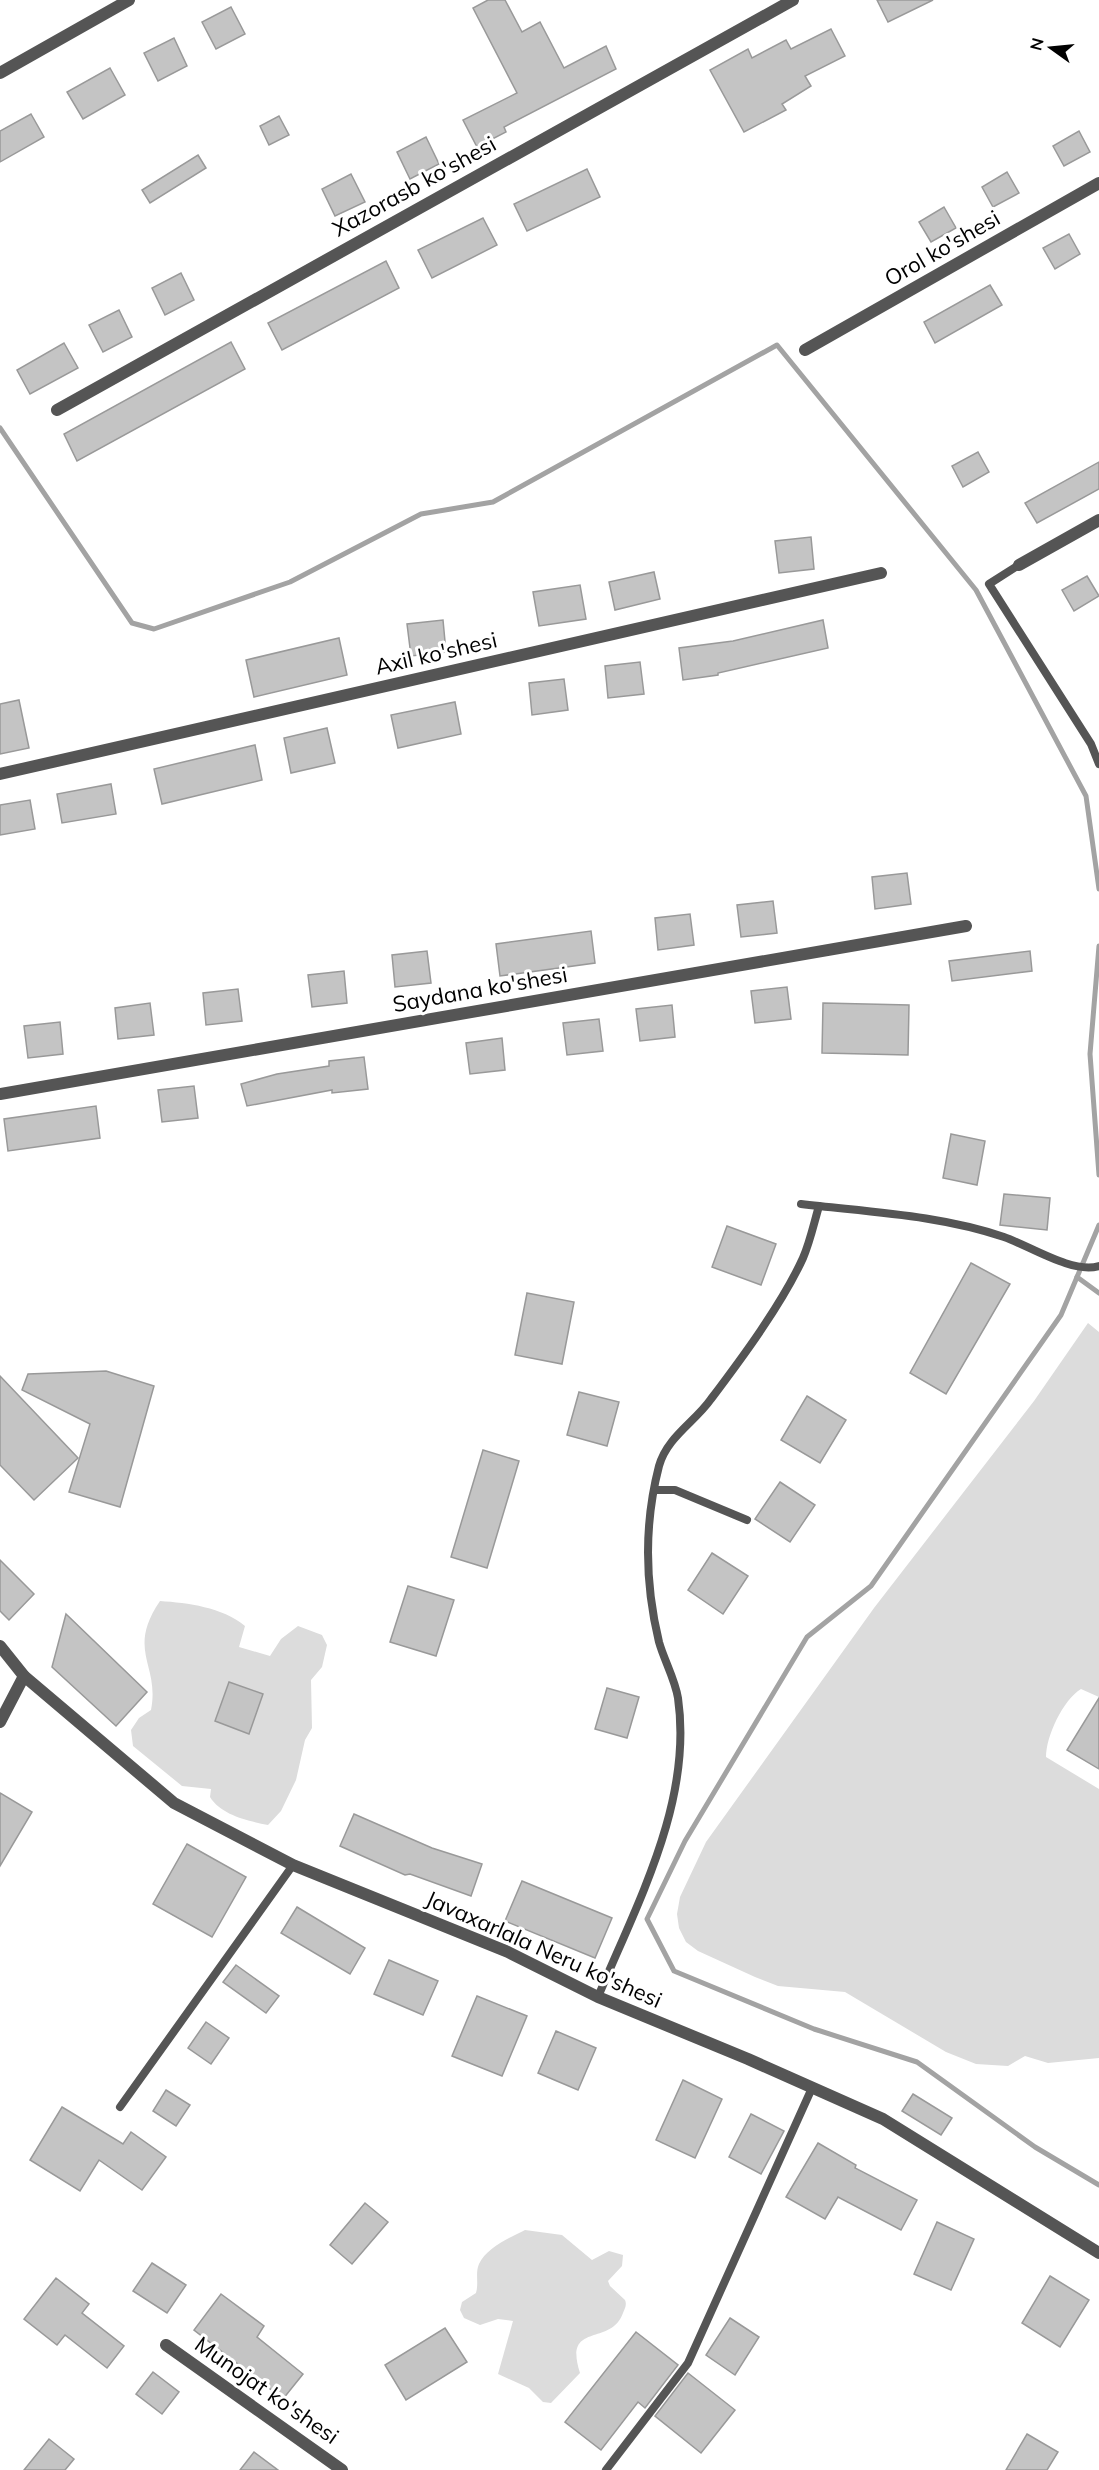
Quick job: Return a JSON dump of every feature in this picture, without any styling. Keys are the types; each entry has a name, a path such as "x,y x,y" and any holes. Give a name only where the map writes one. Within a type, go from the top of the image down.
{"street":[{"path":"0,73 129,0"},
{"name":"Xazorasb ko'shesi","path":"57,410 793,0"},
{"name":"Orol ko'shesi","path":"805,350 1099,183"},
{"path":"1019,565 1099,520"},
{"name":"Axil ko'shesi","path":"0,774 880,573"},
{"name":"Saydana ko'shesi","path":"0,1094 966,926"},
{"name":"Javaxarlala Neru ko'shesi","path":"0,1646 24,1676 174,1803 293,1865 508,1952 598,1997 883,2119 1099,2253"},
{"path":"0,1722 24,1676"},
{"name":"Munojat ko'shesi","path":"166,2345 342,2470"}],"lane":[{"path":"1019,565 989,584 1090,744 1099,764"},
{"path":"801,1204 975,1228 1020,1243 1072,1266 1090,1268 1099,1266"},
{"path":"598,1997 665,1833 680,1758 678,1697 659,1641 646,1549 648,1519 659,1465 670,1442 710,1401 778,1302 803,1258 819,1206"},
{"path":"655,1490 675,1490 747,1520"},
{"path":"120,2108 293,1865"},
{"path":"606,2470 688,2362 812,2088"}],"shaded area":[{"path":"1088,1323 1099,1332 1099,1697 1081,1689 1074,1694 1052,1729 1046,1757 1099,1789 1099,2058 1048,2063 1025,2056 1008,2066 976,2064 946,2052 845,1992 778,1986 698,1951 686,1942 679,1928 677,1914 680,1897 706,1842 874,1608 1034,1401"},
{"path":"160,1601 193,1605 226,1614 245,1626 239,1647 270,1656 281,1639 298,1626 322,1635 327,1645 322,1667 311,1680 312,1728 305,1740 296,1780 281,1811 268,1825 228,1813 210,1797 211,1789 182,1786 133,1746 131,1730 139,1718 151,1710 153,1694 145,1645 150,1618"},
{"path":"525,2230 562,2235 592,2260 609,2251 623,2255 622,2266 608,2281 610,2286 625,2300 623,2313 617,2323 609,2329 583,2340 578,2346 576,2357 580,2373 551,2403 543,2402 529,2388 498,2374 513,2321 498,2319 480,2325 464,2318 460,2310 462,2302 476,2293 478,2267 482,2258 499,2244"}],"building":[{"path":"488,0 505,0 522,32 540,22 564,68 606,46 616,69 504,127 506,132 477,147 463,120 517,93 473,8"},
{"path":"877,0 933,0 888,22"},
{"path":"231,7 245,34 216,49 202,22"},
{"path":"831,29 845,56 805,76 811,86 782,104 786,110 744,132 710,70 748,49 752,58 786,40 791,49"},
{"path":"174,38 187,66 158,81 144,53"},
{"path":"110,68 125,95 83,119 67,92"},
{"path":"31,114 44,137 0,162 0,131"},
{"path":"279,116 289,135 269,145 260,126"},
{"path":"1079,131 1090,152 1064,166 1053,146"},
{"path":"426,137 439,164 410,179 397,152"},
{"path":"198,155 206,168 150,203 142,190"},
{"path":"587,169 600,197 527,231 514,204"},
{"path":"1007,172 1019,193 993,207 982,187"},
{"path":"351,174 365,202 335,216 322,189"},
{"path":"944,207 956,228 931,242 919,222"},
{"path":"483,218 497,245 432,278 418,250"},
{"path":"1069,234 1080,254 1055,269 1043,248"},
{"path":"386,261 399,288 282,350 268,323"},
{"path":"181,273 194,300 165,315 152,288"},
{"path":"990,285 1002,305 935,343 924,322"},
{"path":"119,310 132,337 103,352 89,325"},
{"path":"231,342 245,369 77,461 64,434"},
{"path":"64,343 78,368 30,394 17,370"},
{"path":"978,452 989,472 963,487 952,466"},
{"path":"1099,462 1099,489 1037,523 1025,503"},
{"path":"811,537 814,569 779,573 775,541"},
{"path":"654,572 660,599 615,610 609,582"},
{"path":"1087,576 1099,596 1074,611 1062,590"},
{"path":"580,585 586,619 539,626 533,592"},
{"path":"443,620 446,652 411,656 407,624"},
{"path":"823,620 828,648 718,673 718,675 683,680 679,648 733,641"},
{"path":"339,638 347,675 254,697 246,660"},
{"path":"640,662 644,694 608,698 605,666"},
{"path":"564,679 568,710 532,715 529,683"},
{"path":"19,700 29,748 0,754 0,704"},
{"path":"455,702 461,734 398,748 391,715"},
{"path":"327,728 335,763 291,773 284,738"},
{"path":"255,745 262,780 162,804 154,769"},
{"path":"111,784 116,814 62,823 57,794"},
{"path":"30,800 35,829 0,835 0,805"},
{"path":"907,873 911,904 875,909 872,877"},
{"path":"773,901 777,933 741,937 737,905"},
{"path":"690,914 694,945 658,950 655,918"},
{"path":"591,931 595,963 500,976 496,944"},
{"path":"427,951 431,983 395,987 392,955"},
{"path":"1030,951 1032,971 952,981 949,961"},
{"path":"344,971 347,1003 312,1007 308,975"},
{"path":"787,987 791,1019 755,1023 751,991"},
{"path":"238,989 242,1021 206,1025 203,993"},
{"path":"150,1003 154,1035 118,1039 115,1008"},
{"path":"823,1003 909,1005 908,1055 822,1053"},
{"path":"672,1005 675,1037 640,1041 636,1009"},
{"path":"599,1019 603,1051 567,1055 563,1023"},
{"path":"60,1022 63,1054 28,1058 24,1026"},
{"path":"502,1038 505,1070 470,1074 466,1043"},
{"path":"364,1057 368,1089 332,1093 332,1090 247,1106 241,1084 277,1074 329,1066 329,1061"},
{"path":"194,1086 198,1118 162,1122 158,1090"},
{"path":"96,1106 100,1138 8,1151 4,1119"},
{"path":"951,1134 985,1141 977,1185 943,1178"},
{"path":"1004,1194 1050,1198 1047,1230 1000,1225"},
{"path":"727,1226 776,1244 761,1285 712,1267"},
{"path":"971,1263 1010,1284 946,1394 910,1373"},
{"path":"527,1293 574,1302 562,1364 515,1355"},
{"path":"106,1371 154,1386 120,1507 69,1492 90,1424 22,1390 28,1374"},
{"path":"0,1376 78,1458 34,1500 0,1465"},
{"path":"579,1392 619,1402 607,1446 567,1435"},
{"path":"807,1396 846,1420 820,1463 781,1440"},
{"path":"483,1450 519,1461 487,1568 451,1557"},
{"path":"780,1482 815,1505 790,1542 755,1519"},
{"path":"712,1553 748,1576 723,1614 688,1590"},
{"path":"0,1560 34,1594 9,1620 0,1611"},
{"path":"408,1586 454,1600 436,1656 390,1642"},
{"path":"66,1614 147,1692 116,1726 52,1667"},
{"path":"229,1682 263,1694 249,1734 215,1721"},
{"path":"607,1688 639,1697 627,1738 595,1729"},
{"path":"1099,1698 1099,1769 1067,1750"},
{"path":"0,1793 32,1812 0,1866"},
{"path":"354,1814 432,1848 482,1864 471,1896 410,1874 405,1875 340,1846"},
{"path":"187,1844 246,1877 212,1937 153,1904"},
{"path":"522,1881 612,1918 595,1958 505,1921"},
{"path":"297,1907 365,1948 350,1974 281,1933"},
{"path":"389,1960 438,1981 423,2015 374,1994"},
{"path":"236,1965 279,1996 266,2013 223,1982"},
{"path":"477,1996 527,2016 502,2076 452,2056"},
{"path":"206,2022 229,2038 211,2064 188,2048"},
{"path":"556,2031 596,2048 578,2090 538,2073"},
{"path":"683,2080 722,2099 695,2158 656,2140"},
{"path":"166,2090 190,2105 176,2126 153,2111"},
{"path":"913,2094 952,2118 941,2135 902,2111"},
{"path":"62,2107 123,2144 131,2132 166,2157 142,2190 99,2160 80,2191 30,2160"},
{"path":"751,2114 784,2131 761,2174 729,2157"},
{"path":"818,2143 856,2165 855,2168 917,2200 901,2230 838,2197 825,2219 786,2197"},
{"path":"365,2203 388,2222 352,2264 330,2245"},
{"path":"937,2222 974,2239 951,2290 914,2274"},
{"path":"152,2263 186,2285 167,2313 133,2291"},
{"path":"1050,2276 1089,2300 1060,2347 1022,2323"},
{"path":"56,2278 89,2304 82,2313 124,2346 107,2368 65,2335 57,2345 24,2319"},
{"path":"221,2294 264,2326 257,2337 303,2374 283,2399 194,2330"},
{"path":"730,2318 759,2337 735,2375 706,2355"},
{"path":"445,2328 467,2362 406,2400 385,2365"},
{"path":"636,2332 678,2365 645,2408 638,2402 601,2450 565,2422"},
{"path":"153,2372 179,2392 162,2414 136,2394"},
{"path":"688,2373 735,2410 701,2453 655,2416"},
{"path":"1027,2434 1058,2452 1047,2470 1006,2470"},
{"path":"49,2439 74,2459 65,2470 24,2470"},
{"path":"254,2452 278,2470 240,2470"}],"waterway":[{"path":"0,428 132,623 154,629 290,582 421,514 493,502 777,345 976,590 1086,796 1099,889"},
{"path":"1099,946 1090,1054 1099,1175"},
{"path":"1099,1225 1061,1315 871,1586 807,1637 685,1841 647,1919 674,1971 814,2029 917,2062 1035,2147 1099,2185"},
{"path":"1077,1277 1099,1293"}]}
